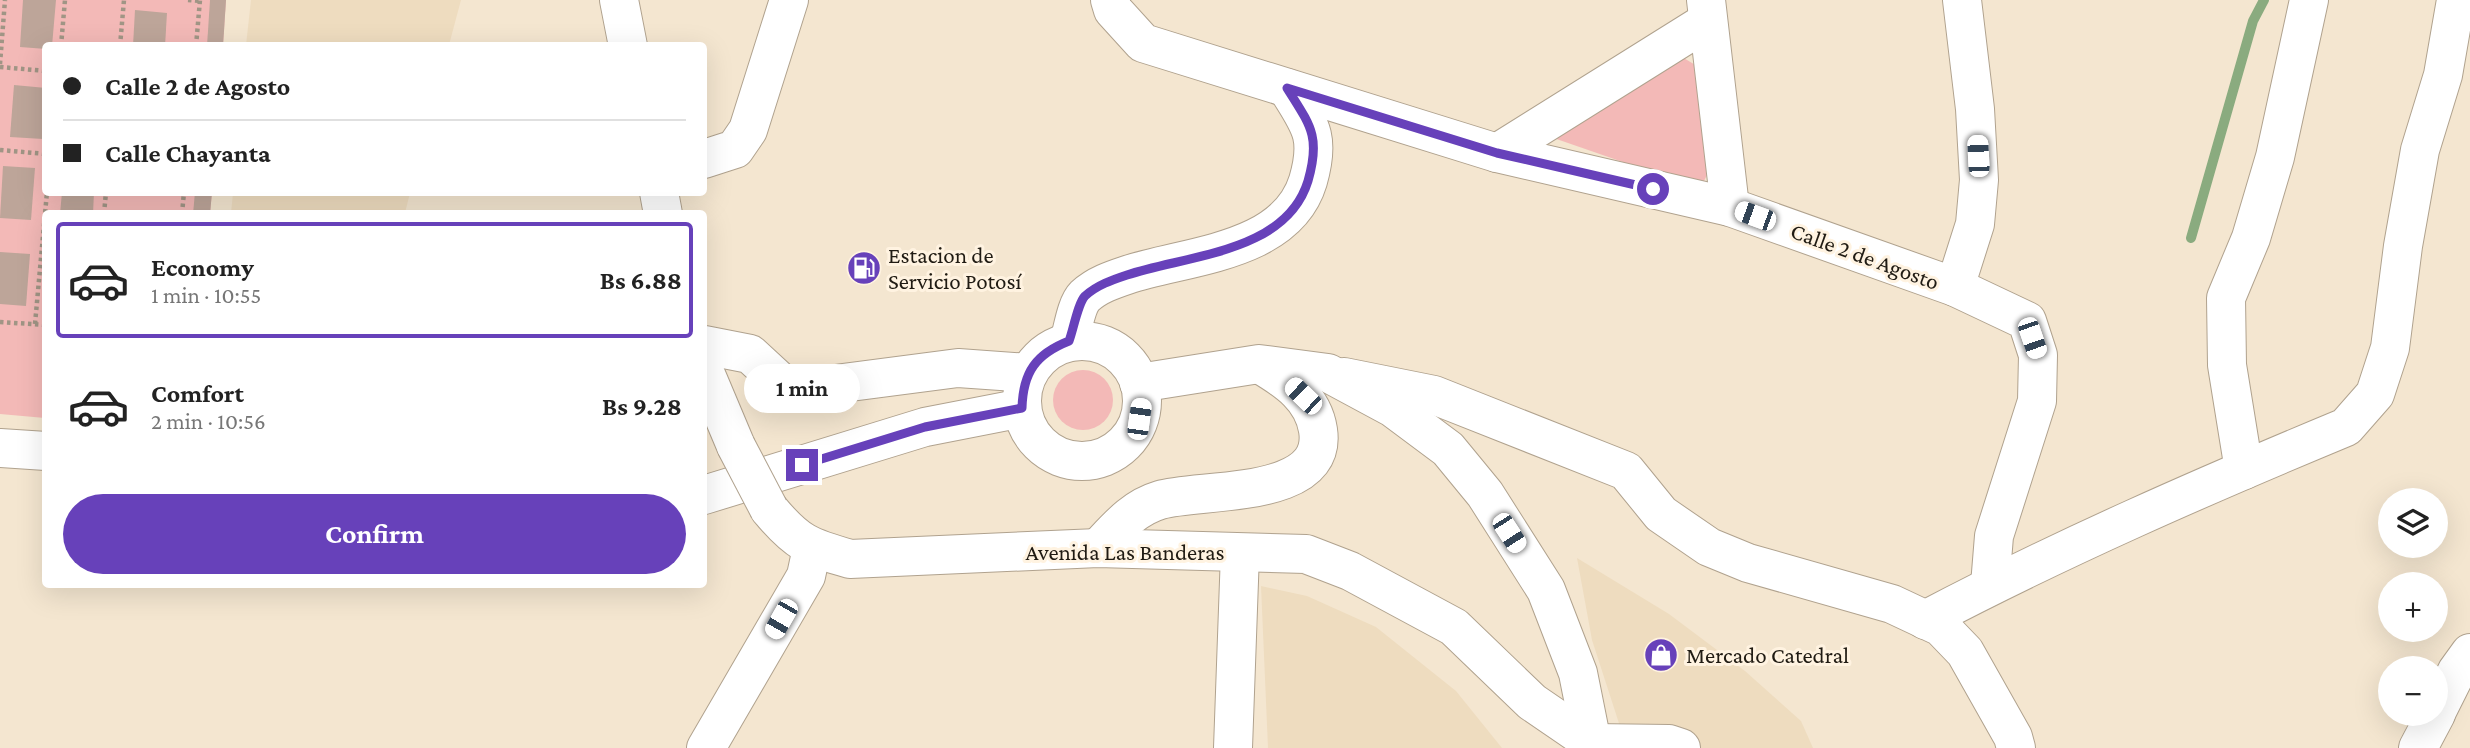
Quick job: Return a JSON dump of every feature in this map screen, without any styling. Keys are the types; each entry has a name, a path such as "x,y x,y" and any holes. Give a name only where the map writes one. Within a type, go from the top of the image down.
{"street":[{"path":"619,0 627,42"},
{"path":"707,158 735,149 748,130 789,0"},
{"name":"Calle 2 de Agosto","path":"1110,0 1113,10 1143,43 1497,153 1730,207 1955,287 2026,321 2038,355 2037,401 1994,536 1990,586"},
{"path":"1955,287 1975,224 1979,180 1975,109 1962,0"},
{"path":"2244,470 2227,365 2226,298 2251,238 2275,157 2309,0"},
{"path":"1925,620 2105,531 2346,427 2375,394 2390,348 2403,246 2420,150 2443,75 2456,0"},
{"path":"1497,153 1707,10 1730,207"},
{"path":"1069,341 1082,298 1102,283 1147,268 1245,244 1277,225 1303,197 1315,157 1311,126 1287,88"},
{"path":"1087,340 1120,354 1132,368 1139,383 1142,402 1139,419 1131,435 1119,448 1103,457 1085,461 1067,459 1051,452 1037,441 1027,425 1025,390 1039,358 1069,341 1087,340"},
{"path":"707,346 750,354 789,390 958,368 1025,390"},
{"path":"1139,383 1259,364 1328,373 1434,395 1626,471 1661,514 1709,547 1748,563 1892,604 1941,627 1965,652 2002,716 2016,748"},
{"path":"1098,548 1130,514 1160,500 1192,494 1262,488 1292,476 1309,463 1320,444 1315,415 1303,396 1285,379 1259,364"},
{"path":"1328,373 1393,408 1437,441 1448,450 1485,494 1546,590 1578,673 1593,746 1669,744 1682,748"},
{"name":"Avenida Las Banderas","path":"707,377 736,446 769,509 787,530 812,548 850,559 1098,548 1306,554 1350,571 1454,627 1532,702 1593,746"},
{"path":"707,494 925,427 1025,390"},
{"path":"0,448 42,451"},
{"path":"706,748 806,576 812,548"},
{"path":"1233,748 1240,553"},
{"path":"2448,688 2456,671 2470,653"},
{"path":"2418,748 2430,726"}],"path":[{"path":"5,0 0,66 42,71"},
{"path":"61,42 65,0"},
{"path":"120,42 124,0"},
{"path":"188,0 200,1 196,42"},
{"path":"0,150 42,154"},
{"path":"35,324 42,247"},
{"path":"0,322 42,324"}],"shaded area":[{"path":"0,0 226,0 223,42 42,42 42,196 212,196 210,210 42,210 42,418 0,414"},
{"path":"251,0 461,0 450,42 246,42"},
{"path":"1682,57 1697,66 1700,72 1707,175 1703,183 1695,187 1542,134"},
{"path":"233,196 409,196 406,210 231,210"},
{"path":"1077,370 1089,370 1108,383 1113,400 1111,412 1100,425 1089,430 1077,430 1058,417 1053,406 1053,394 1066,375"},
{"name":"Mercado Catedral","path":"1577,558 1669,614 1745,671 1801,721 1813,748 1627,748 1592,640"},
{"path":"1261,586 1307,596 1376,627 1456,691 1502,748 1268,748"}],"building":[{"path":"23,0 56,0 52,42 42,42 42,49 20,47"},
{"path":"210,0 226,0 223,42 207,42"},
{"path":"135,10 167,13 165,42 133,42"},
{"path":"14,85 42,88 42,139 10,137"},
{"path":"3,166 35,168 31,220 0,218"},
{"path":"62,196 94,196 93,210 60,210"},
{"path":"195,196 212,196 210,210 193,210"},
{"path":"0,252 30,254 26,306 0,304"}],"waterway":[{"path":"2191,238 2253,21 2264,0"}],"place":[{"name":"Estacion de Servicio Potosí","path":"864,268"},
{"name":"Mercado Catedral","path":"1661,655"}],"route":[{"path":"802,465 925,427 1022,408 1022,390 1028,373 1039,358 1069,341 1082,298 1102,283 1147,268 1245,244 1277,225 1303,197 1315,157 1311,126 1287,88 1497,153 1653,189"}]}
